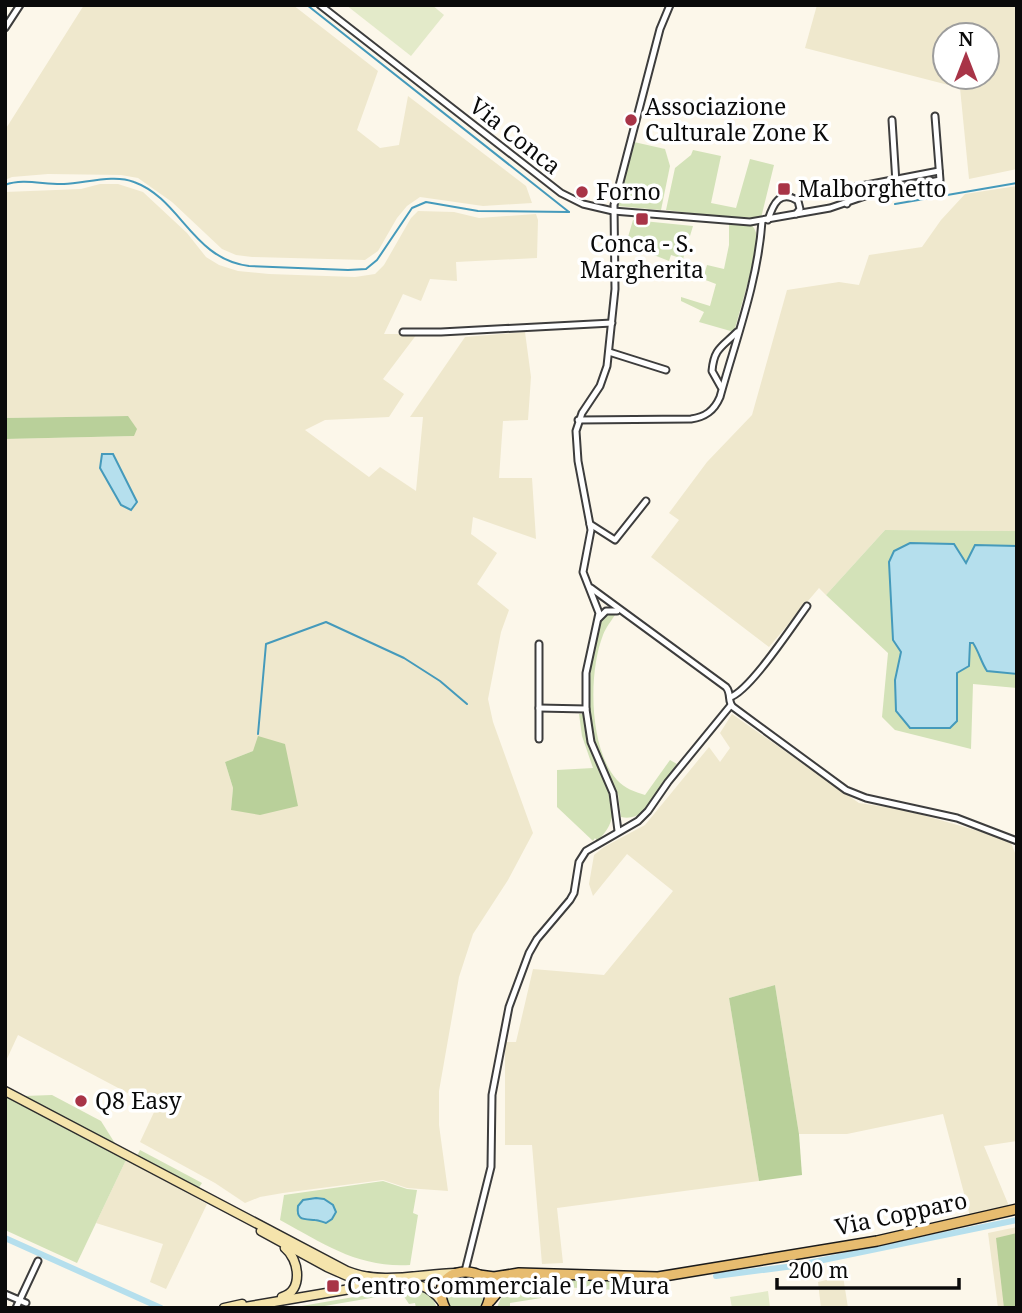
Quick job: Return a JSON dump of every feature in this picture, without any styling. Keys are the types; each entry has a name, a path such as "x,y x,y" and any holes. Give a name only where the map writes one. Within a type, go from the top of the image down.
{"main road":[{"path":"5,1091 221,1206 360,1275 386,1279 460,1272"},
{"path":"221,1206 341,1274 366,1282 418,1283 429,1288 443,1305"},
{"name":"Via Copparo","path":"460,1272 491,1277 515,1273 642,1277 679,1274 877,1241 1017,1209"},
{"path":"224,1308 292,1292 296,1278 295,1261 281,1242"},
{"path":"443,1305 443,1284 460,1272"},
{"name":"Via Copparo","path":"487,1305 498,1289 512,1281 524,1276 542,1274"},
{"name":"Via Copparo","path":"479,1275 489,1290 487,1305"},
{"path":"239,1308 355,1288 366,1282"}],"street":[{"path":"5,29 20,5"},
{"name":"Via Conca","path":"320,5 561,193 589,206 613,211 727,221 765,220 847,204 871,194 940,180 939,172"},
{"path":"618,831 613,793 591,742 586,709 586,673 599,618 597,606 586,583 583,565 590,524 576,448 578,420 600,386 609,352 616,269 613,211 660,29 670,5"},
{"path":"847,204 850,192 856,187 939,172 935,117"},
{"path":"892,120 896,189"},
{"path":"578,420 700,418 715,406 722,390 756,269 765,220 774,203 782,197 791,197 798,201 800,209 796,214"},
{"path":"403,332 612,323"},
{"path":"722,390 712,371 716,353 738,330"},
{"path":"609,352 666,370"},
{"path":"590,524 615,540 646,501"},
{"path":"586,583 619,611 726,687 731,701 853,793 957,818 1017,841"},
{"path":"597,606 607,602"},
{"path":"597,606 606,611 619,611"},
{"path":"460,1272 491,1167 494,1084 505,1025 516,988 537,939 574,893 582,856 591,847 638,821 648,811 807,606"},
{"path":"599,618 606,611"},
{"path":"539,644 539,739"},
{"path":"539,708 586,709"},
{"path":"16,1308 23,1302 38,1261"},
{"path":"5,1294 23,1302"}],"shaded area":[{"path":"84,5 293,5 378,71 357,130 380,148 399,145 408,96 526,186 532,203 483,206 420,197 407,206 397,218 378,251 365,260 252,257 236,255 222,249 172,202 138,178 121,175 48,174 5,180 5,130"},
{"path":"817,5 1017,5 1017,169 969,179 960,91 1001,91 1001,21 931,21 931,81 805,48"},
{"path":"100,184 118,184 143,192 187,233 206,257 219,265 238,271 269,274 355,277 375,274 384,265 411,218 418,211 454,212 479,218 536,214 537,258 456,262 457,281 430,279 421,301 403,294 384,334 417,334 383,379 404,394 389,417 325,420 305,430 369,477 380,467 416,491 423,417 410,417 465,337 525,332 531,377 528,420 503,421 499,478 532,478 536,539 473,517 471,534 497,553 477,584 509,610 501,632 488,699 493,722 533,833 508,880 473,934 459,977 439,1091 439,1125 448,1191 407,1188 383,1180 283,1193 245,1203 215,1183 140,1142 156,1108 18,1035 5,1063 5,439 134,436 127,416 5,418 5,192 81,189","holes":["253,751 231,810 233,788 225,762"]},
{"path":"1017,186 1017,531 885,530 826,595 819,588 769,647 651,557 679,520 669,513 707,462 752,415 787,290 839,282 859,285 869,255 922,247 941,220 965,194"},
{"path":"732,714 859,803 905,810 1010,840 1015,853 1017,904 1017,1141 984,1146 1009,1206 970,1216 943,1114 847,1134 799,1134 775,985 729,998 759,1181 557,1208 563,1263 542,1264 532,1145 505,1145 505,1042 516,1042 533,969 604,975 673,891 627,854 593,896 589,884 594,855 645,825 709,747 720,762 730,748 720,733"},
{"path":"126,1160 207,1204 166,1289 150,1282 163,1244 96,1223"},
{"path":"1017,1227 1017,1308 998,1308 988,1233"},
{"path":"843,1276 848,1308 821,1308 818,1282"}],"green space":[{"path":"346,5 432,5 444,15 411,56"},
{"path":"634,142 665,149 670,166 661,210 617,206"},
{"path":"693,150 721,156 711,203 736,208 750,159 774,165 761,218 721,217 666,210 675,168 691,155"},
{"path":"633,220 693,226 683,259 671,255 669,261 626,244"},
{"path":"729,224 751,225 757,239 757,250 734,332 699,322 704,312 681,301 681,297 710,306 716,284 703,279 707,265 724,269 729,245"},
{"path":"128,416 137,429 134,436 5,439 5,418"},
{"path":"885,530 1017,531 1017,546 975,545 966,563 902,652 895,681 957,721 957,673 969,643 973,643 987,671 1017,674 1017,688 973,684 971,749 895,730 882,717 888,653 826,595"},
{"path":"617,612 603,635 595,669 594,710 601,750 617,780 645,795 670,760 677,764 654,800 639,814 631,817 621,817 618,794 596,748 589,709 591,658 602,619 607,613"},
{"path":"579,714 583,714 591,751 608,789 613,810 606,831 597,841 595,838 593,841 557,807 557,770 593,768 582,736"},
{"path":"258,736 285,744 298,806 260,815 231,810 233,788 225,762 253,751"},
{"path":"775,985 799,1134 802,1175 759,1181 729,998"},
{"path":"5,1095 126,1160 77,1263 5,1230"},
{"path":"52,1095 101,1121 116,1145 24,1096"},
{"path":"140,1150 202,1183 198,1189 137,1156"},
{"path":"383,1181 417,1190 413,1213 418,1215 410,1265 374,1263 342,1253 280,1220 284,1195"},
{"path":"1017,1233 1017,1308 1004,1308 996,1238"},
{"path":"463,1276 475,1280 481,1287 483,1297 479,1308 451,1308 448,1303 450,1285"},
{"path":"540,1277 617,1280 621,1286 617,1290 542,1286 541,1298 510,1303 510,1308 497,1308 503,1295 513,1286"},
{"path":"423,1288 431,1294 437,1308 416,1308 415,1303 409,1304 403,1295 394,1294 313,1308 290,1308 400,1289 421,1292"},
{"path":"768,1291 770,1307 732,1308 730,1297"}],"water":[{"path":"102,454 113,454 137,502 131,510 121,505 100,468"},
{"path":"910,543 954,544 966,563 975,545 1017,546 1017,674 987,671 975,646 970,643 969,666 957,673 957,721 950,728 910,728 896,711 895,680 901,652 893,640 889,562 894,551"},
{"path":"324,1199 333,1205 336,1212 326,1223 304,1219 298,1214 298,1206 303,1200"}],"waterway":[{"path":"307,5 569,212"},
{"path":"5,185 27,182 64,184 109,179 134,182 164,201 200,241 214,252 230,261 249,266 366,269 377,260 412,208 426,202 478,211 569,212"},
{"path":"895,204 1017,183"},
{"path":"258,734 266,644 326,622 404,658 440,681 467,704"},
{"path":"716,1276 794,1266 1017,1220"},
{"path":"5,1238 161,1308"}],"place":[{"name":"Associazione Culturale Zone K","path":"631,120"},
{"name":"Malborghetto","path":"784,189"},
{"name":"Forno","path":"582,192"},
{"name":"Conca - S. Margherita","path":"642,219"},
{"name":"Q8 Easy","path":"81,1101"},
{"name":"Centro Commerciale Le Mura","path":"333,1286"}]}
